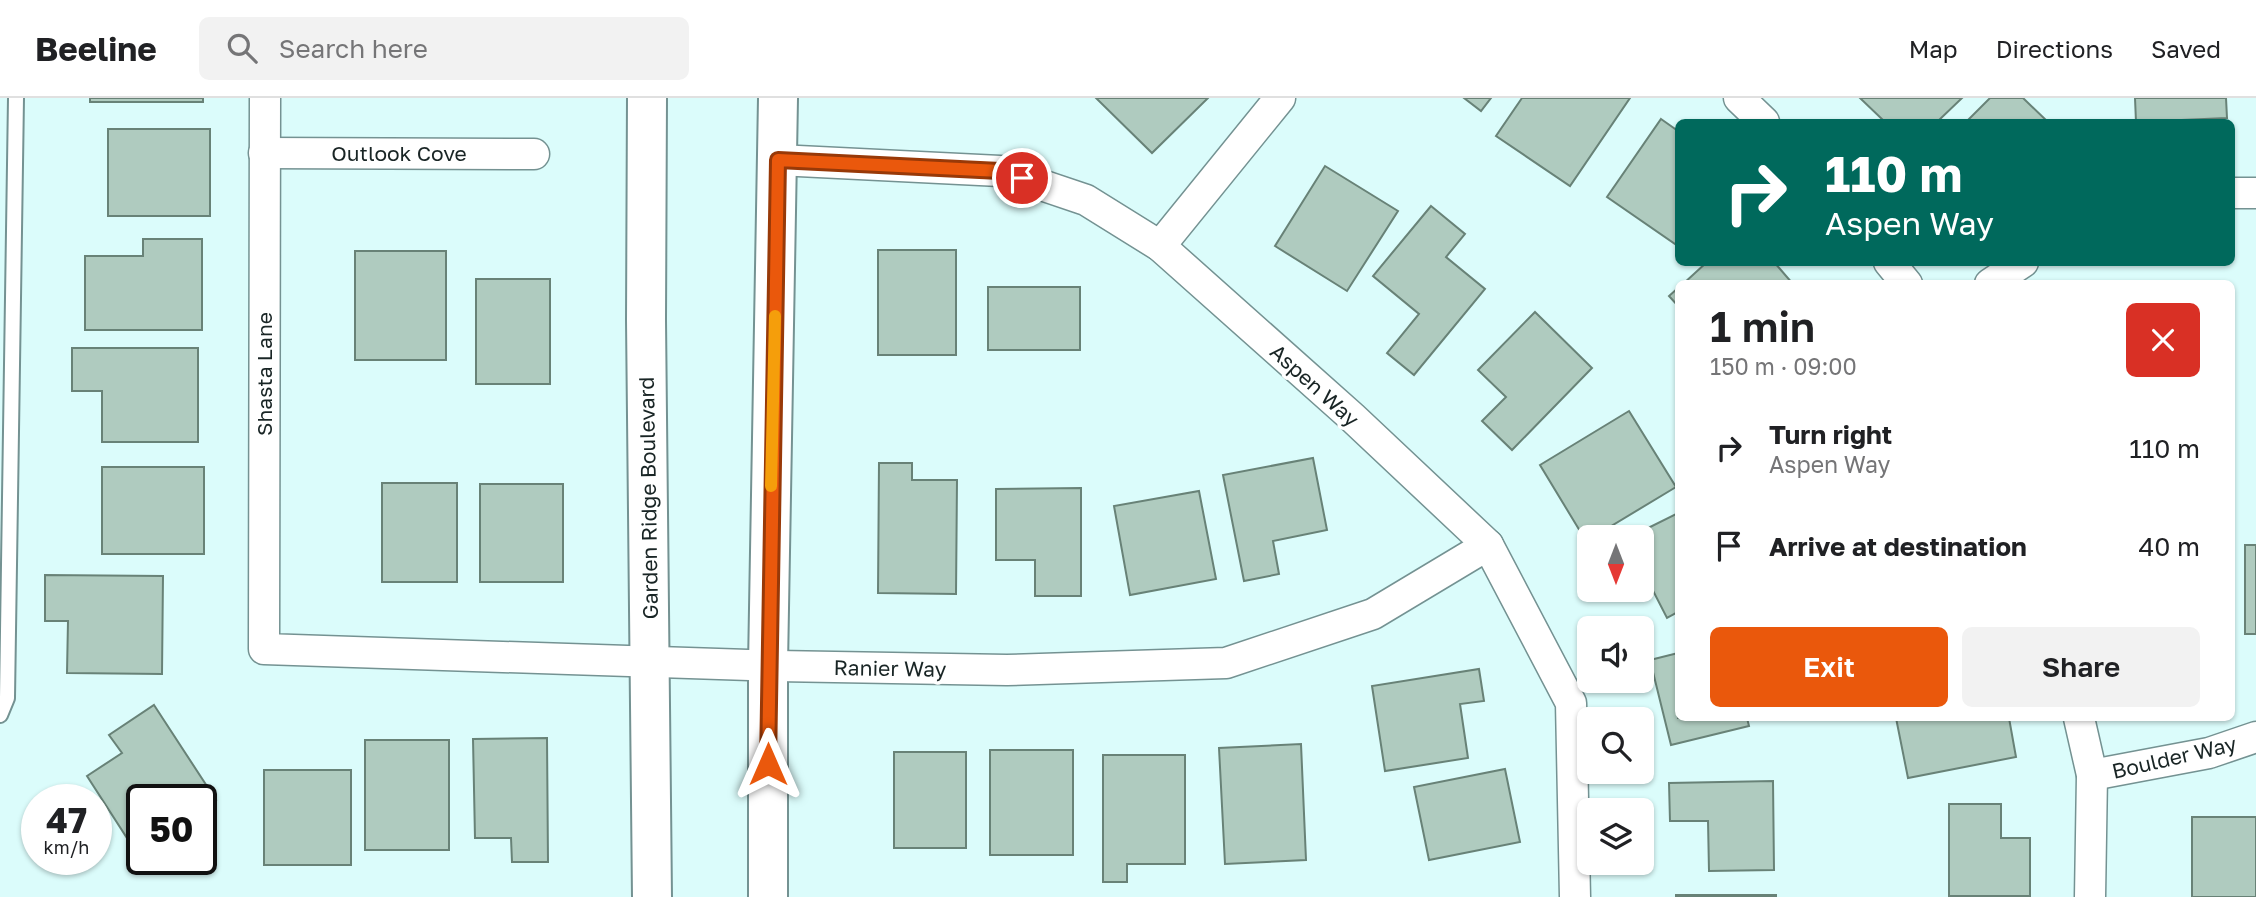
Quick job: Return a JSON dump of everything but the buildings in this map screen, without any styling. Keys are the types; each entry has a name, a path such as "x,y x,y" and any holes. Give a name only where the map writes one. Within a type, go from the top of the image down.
{"main road":[{"name":"Garden Ridge Boulevard","path":"647,98 646,320 652,897"},
{"path":"768,897 768,665 778,98"}],"street":[{"name":"Shasta Lane","path":"264,649 265,98"},
{"path":"1160,246 1280,98"},
{"path":"1739,98 1761,119"},
{"name":"Outlook Cove","path":"264,153 534,154"},
{"name":"Aspen Way","path":"778,160 1000,171 1086,200 1160,246 1352,417 1488,545 1571,703 1576,897"},
{"path":"2235,192 2256,193"},
{"path":"1892,266 1904,280"},
{"path":"1996,280 2017,266"},
{"name":"Ranier Way","path":"264,649 1007,670 1226,663 1373,614 1488,545"},
{"path":"2080,721 2092,775 2090,897"},
{"name":"Boulder Way","path":"2092,775 2209,753 2256,737"}],"lane":[{"path":"0,715 6,698 16,98"}],"slow traffic":[{"path":"771,486 775,316"}],"route":[{"path":"768,764 778,160 885,163 1000,171 1022,178"}]}
